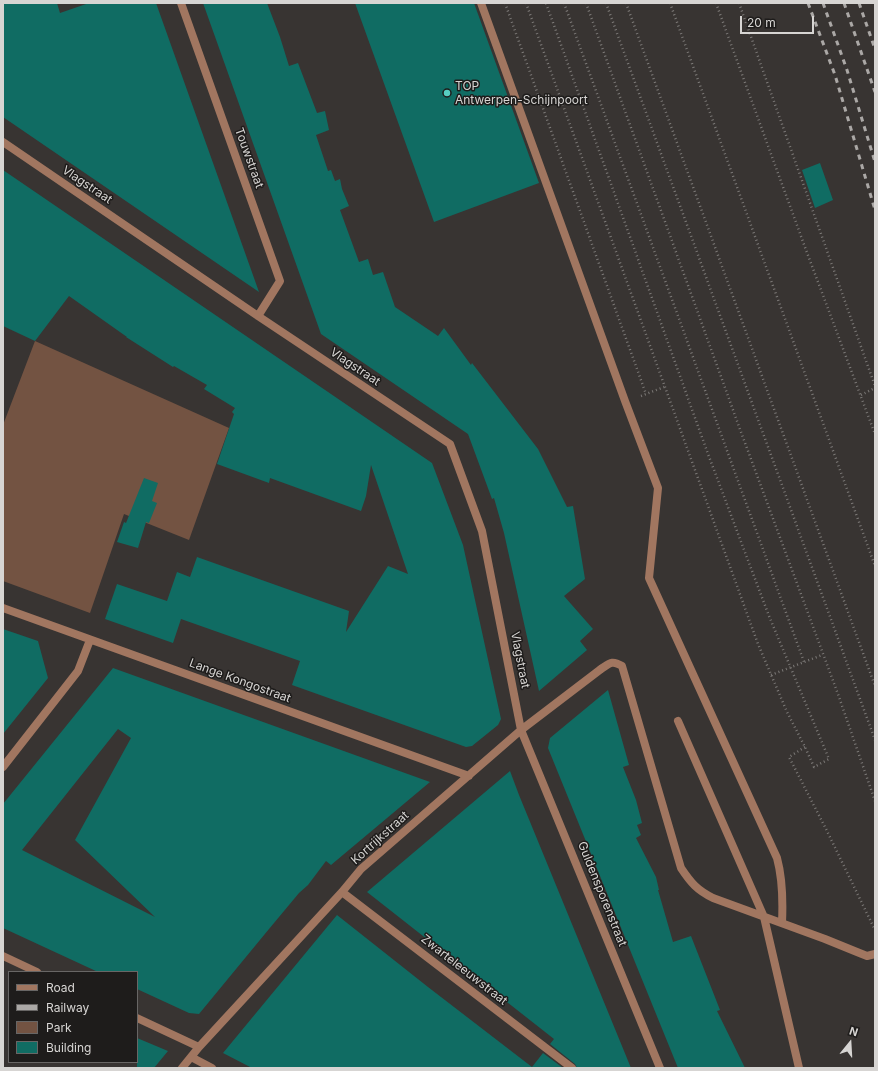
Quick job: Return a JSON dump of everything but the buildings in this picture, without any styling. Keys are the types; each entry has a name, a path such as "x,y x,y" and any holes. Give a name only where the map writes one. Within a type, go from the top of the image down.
{"street":[{"name":"Touwstraat","path":"181,3 280,281 258,316"},
{"path":"481,3 658,488 649,578 777,858 782,873 782,923"},
{"name":"Vlagstraat","path":"3,142 258,316 450,444 482,531 521,730"},
{"name":"Lange Kongostraat","path":"3,608 469,776"},
{"path":"3,767 78,671 90,640"},
{"name":"Kortrijkstraat","path":"182,1068 199,1047 342,892 361,869 521,730 610,662 616,662 622,666 681,868 700,892 764,917"},
{"path":"678,721 764,917 799,1068"},
{"name":"Guldensporenstraat","path":"521,730 660,1068"},
{"name":"Zwarteleeuwstraat","path":"342,892 572,1068"},
{"path":"764,917 825,938 867,956 875,954"},
{"path":"3,956 35,971"},
{"path":"138,1018 199,1047"},
{"path":"191,1057 212,1068"}],"path":[{"path":"505,3 646,394"},
{"path":"526,3 664,388 694,464 758,644 814,767 830,759 769,616 714,469 546,3"},
{"path":"564,3 804,662"},
{"path":"586,3 875,801"},
{"path":"606,3 875,740"},
{"path":"626,3 875,686"},
{"path":"670,3 875,566"},
{"path":"716,3 875,434"},
{"path":"739,3 875,387 861,395"},
{"path":"625,401 664,388"},
{"path":"771,675 822,654"},
{"path":"805,747 789,757 875,930"}],"green space":[{"path":"35,341 229,428 189,540 124,514 90,613 3,581 3,425"}],"railway":[{"path":"808,3 835,75 875,210"},
{"path":"823,3 847,70 875,162"},
{"path":"844,3 875,92"},
{"path":"859,3 875,49"}],"place":[{"name":"TOP Antwerpen-Schijnpoort","path":"447,93"}]}
